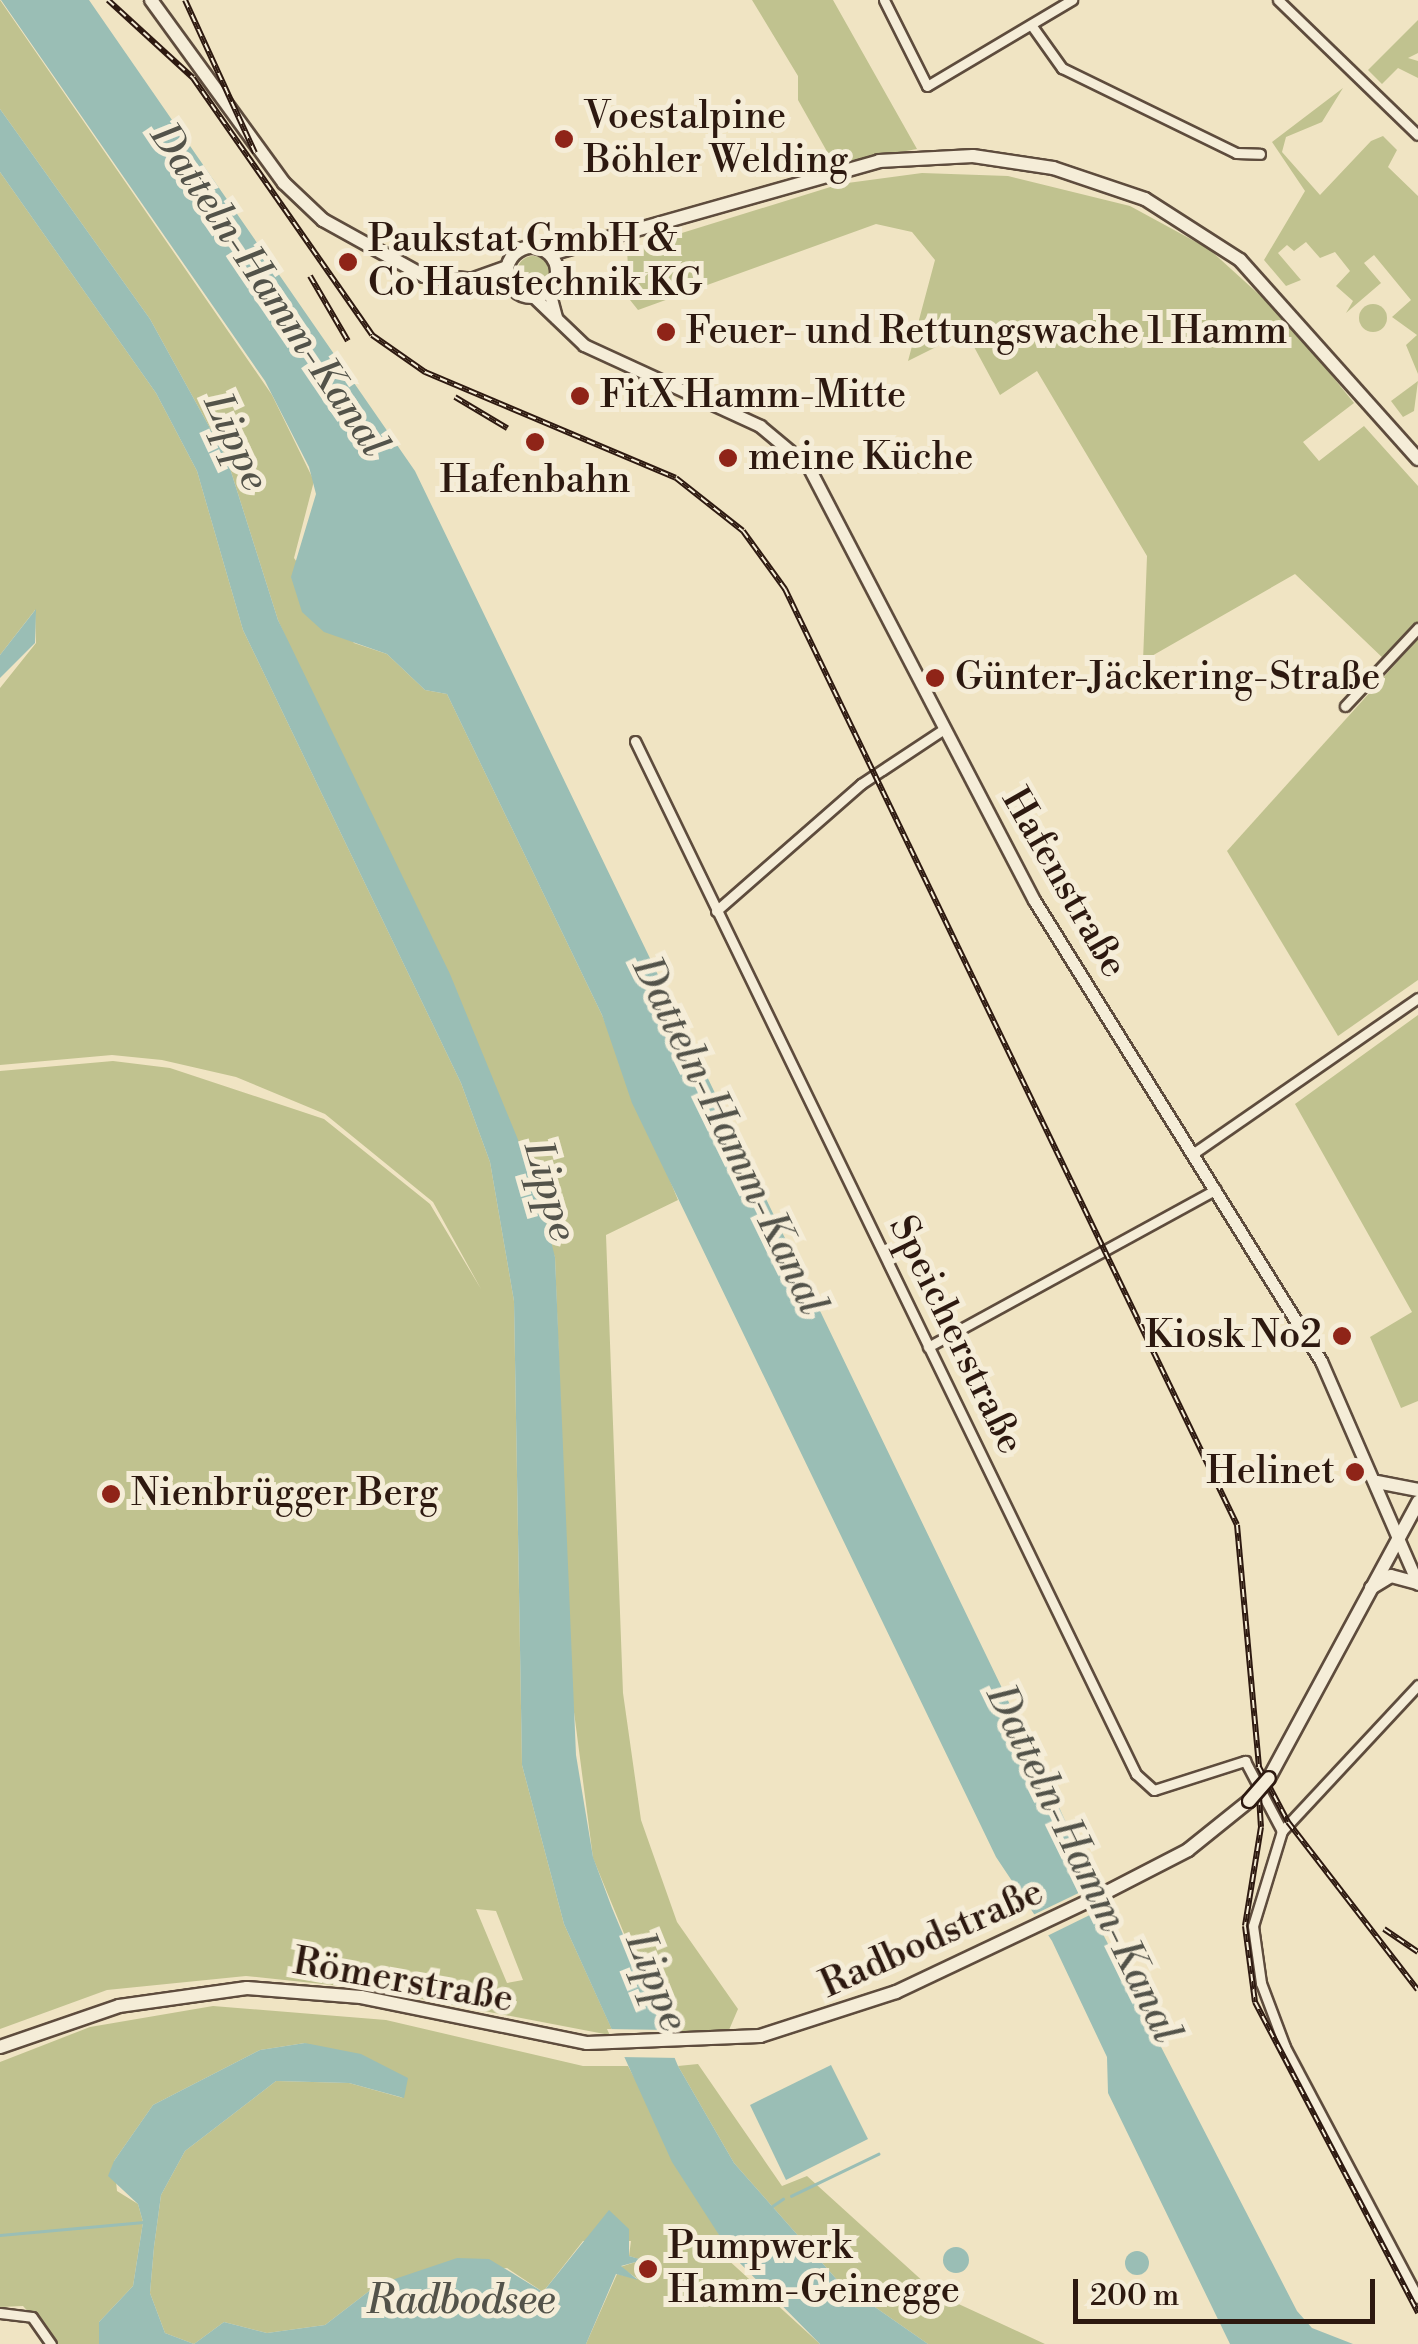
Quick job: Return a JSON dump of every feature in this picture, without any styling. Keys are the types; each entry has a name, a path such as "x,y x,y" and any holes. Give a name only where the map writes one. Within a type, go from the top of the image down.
{"main road":[{"path":"151,0 284,183 324,220 424,276 509,282 534,298 549,292 554,259"},
{"path":"554,259 581,247 879,161 973,156 1054,168 1145,200 1240,260 1412,441 1418,459"},
{"path":"474,279 507,267 529,246 554,259"},
{"path":"507,267 509,282"},
{"path":"1377,1482 1418,1490"},
{"name":"Radbodstraße","path":"684,2046 810,2025 1035,1927 1183,1854 1249,1801 1269,1778 1397,1530 1418,1502"},
{"path":"1366,1593 1391,1576 1418,1583"},
{"name":"Römerstraße","path":"0,2048 120,2006 247,1988 361,1997 615,2045 684,2046"}],"street":[{"path":"884,0 902,48 931,85 1072,0"},
{"path":"1278,0 1418,135"},
{"path":"1032,26 1062,68 1236,153 1260,154"},
{"path":"549,292 556,318"},
{"name":"Hafenstraße","path":"534,298 584,345 756,424 799,457 1034,900 1321,1361 1418,1583"},
{"path":"1345,706 1418,628"},
{"path":"716,911 870,777 944,729"},
{"name":"Speicherstraße","path":"635,741 1142,1784 1162,1790 1245,1762 1282,1831"},
{"path":"1194,1153 1418,998"},
{"path":"928,1347 1216,1189"},
{"path":"1418,1685 1282,1831 1253,1926 1265,1996 1418,2298"},
{"path":"0,2313 32,2317 51,2344"}],"green space":[{"path":"0,0 272,395 314,481 294,558 354,643 387,654 425,690 447,694 602,1015 678,1200 606,1235 623,1693 641,1820 677,1922 738,2009 729,2030 667,2038 593,1858 571,1689 555,1257 278,620 227,459 150,319 0,109"},
{"path":"752,0 833,0 917,149 834,164 798,100 798,76"},
{"path":"1418,20 1418,53 1408,58 1418,61 1418,78 1398,68 1382,84 1368,70"},
{"path":"1343,88 1322,122 1286,137 1282,152 1320,195 1371,141 1383,136 1397,150 1388,167 1418,196 1418,374 1406,345 1417,335 1392,317 1411,300 1374,255 1364,263 1381,283 1346,313 1353,301 1336,286 1350,271 1335,252 1320,258 1306,242 1294,251 1287,245 1278,253 1301,280 1286,286 1264,260 1305,191 1272,142"},
{"path":"0,172 156,393 197,471 243,630 461,1083 490,1162 514,1301 522,1765 564,1924 615,2036 369,1989 246,1976 107,1990 0,2029 0,1071 113,1061 170,1068 324,1119 430,1204 481,1289 433,1202 325,1114 236,1077 162,1060 112,1055 0,1065 0,688 36,643 35,610 0,655","holes":["476,1909 496,1911 523,1980 507,1983"]},
{"path":"922,173 1008,176 1130,206 1209,249 1285,318 1354,403 1303,442 1319,461 1364,426 1418,486 1418,626 1386,661 1295,574 1143,661 1147,556 1037,371 1000,395 966,332 908,361 935,260 912,232 876,224 638,310 630,300 627,250 840,184"},
{"path":"533,256 545,260 549,272 545,284 533,288 521,284 517,272 521,260"},
{"path":"1373,304 1383,308 1387,318 1383,328 1373,332 1363,328 1359,318 1363,308"},
{"path":"1418,381 1414,411 1403,417 1391,401"},
{"path":"1418,639 1418,980 1338,1036 1227,851"},
{"path":"1418,1015 1418,1401 1401,1408 1370,1337 1412,1312 1295,1104"},
{"path":"213,2006 386,2020 583,2066 628,2066 721,2238 713,2246 820,2344 586,2344 617,2274 638,2279 620,2267 642,2260 629,2256 631,2241 583,2241 543,2292 507,2268 377,2285 325,2325 267,2333 224,2322 194,2344 165,2333 150,2293 154,2247 161,2195 185,2151 276,2081 349,2083 403,2098 305,2043 260,2050 153,2105 114,2161 117,2191 138,2204 143,2222 133,2286 99,2322 99,2344 58,2344 23,2306 0,2307 0,2062 90,2027"},
{"path":"698,2064 782,2186 807,2176 937,2294 1045,2344 928,2344 839,2282 734,2163 678,2066"}],"water":[{"name":"Datteln-Hamm-Kanal","path":"1,0 89,0 415,471 1054,1796 1082,1858 1089,1907 1297,2311 1312,2328 1353,2344 1230,2344 1108,2093 1107,2057 1052,1941 996,1857 632,1103 602,1015 447,694 425,690 387,654 324,632 302,612 291,577 316,494 309,467 265,381"},
{"path":"0,109 150,319 227,459 278,620 450,974 537,1186 555,1257 576,1755 593,1857 612,1908 678,2066 734,2163 839,2282 928,2344 820,2344 730,2253 722,2259 712,2246 721,2238 672,2162 564,1924 522,1765 514,1301 490,1162 461,1083 243,630 197,471 156,393 0,172"},
{"path":"36,609 35,643 0,678 0,655"},
{"path":"305,2043 361,2054 408,2078 404,2098 349,2083 276,2081 185,2151 161,2195 150,2293 165,2333 194,2344 99,2344 99,2322 133,2286 143,2222 138,2204 108,2176 153,2105 260,2050"},
{"path":"831,2065 868,2139 786,2180 750,2105"},
{"name":"Radbodsee","path":"609,2210 629,2229 629,2256 643,2260 621,2266 638,2280 616,2274 586,2344 194,2344 224,2322 267,2333 325,2325 377,2285 457,2258 489,2259 543,2292"},
{"path":"956,2247 965,2251 969,2260 965,2269 956,2273 947,2269 943,2260 947,2251"},
{"path":"1137,2251 1146,2254 1146,2272 1137,2275 1128,2272 1125,2263 1128,2254"}],"pier":[{"path":"1091,1887 1100,1910 1045,1937 1033,1915"},
{"path":"607,2029 669,2030 680,2058 620,2057"}],"waterway":[{"path":"791,2196 878,2154"},
{"path":"768,2209 783,2199"},
{"path":"0,2235 143,2222"}],"railway":[{"path":"108,0 193,78 372,335 425,372 676,478 743,531 785,589 1237,1525 1259,1767 1288,1822 1418,1990"},
{"path":"185,0 255,153"},
{"path":"310,276 348,341"},
{"path":"455,397 507,428"},
{"path":"1258,1781 1261,1827 1245,1926 1255,2002 1418,2313"},
{"path":"1384,1929 1418,1952"}],"place":[{"name":"Voestalpine Böhler Welding","path":"564,139"},
{"name":"Paukstat GmbH & Co Haustechnik KG","path":"348,262"},
{"name":"Feuer- und Rettungswache 1 Hamm","path":"666,332"},
{"name":"FitX Hamm-Mitte","path":"580,396"},
{"name":"Hafenbahn","path":"535,442"},
{"name":"meine Küche","path":"728,458"},
{"name":"Günter-Jäckering-Straße","path":"935,678"},
{"name":"Kiosk No2","path":"1342,1336"},
{"name":"Helinet","path":"1355,1472"},
{"name":"Nienbrügger Berg","path":"111,1494"},
{"name":"Pumpwerk Hamm-Geinegge","path":"648,2269"}],"water label":[{"name":"Lippe","path":"236,442"},
{"name":"Lippe","path":"550,1191"},
{"name":"Lippe","path":"656,1982"}]}
